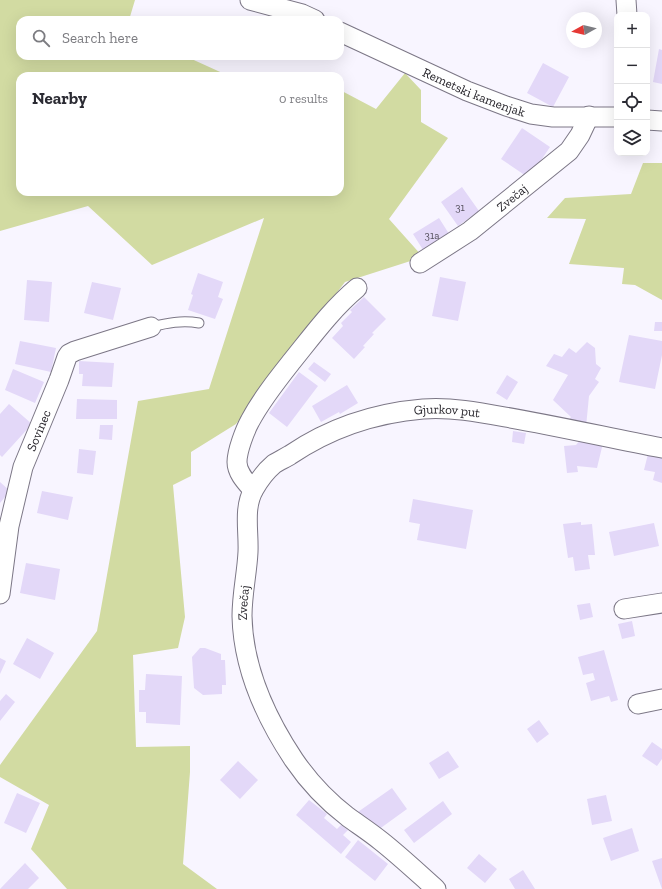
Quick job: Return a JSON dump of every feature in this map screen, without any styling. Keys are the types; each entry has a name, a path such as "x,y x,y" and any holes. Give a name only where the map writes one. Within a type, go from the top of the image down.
{"street":[{"path":"250,0 306,16"},
{"path":"626,0 627,12"},
{"name":"Remetski kamenjak","path":"344,34 467,91 531,114 553,117 614,117"},
{"name":"Zvečaj","path":"420,263 470,232 569,151 580,135 589,116"},
{"path":"650,120 662,121"},
{"path":"253,490 240,475 237,462 243,437 250,421 284,372 328,316 343,300 358,288"},
{"name":"Sovinec","path":"0,594 9,526 23,467 67,357 69,354 80,350 151,327"},
{"name":"Gjurkov put","path":"253,490 274,464 319,437 355,422 377,416 421,409 460,410 484,413 662,448"},
{"name":"Zvečaj","path":"253,490 248,511 248,555 242,595 242,617 243,636 248,658 263,705 294,759 320,792 339,810 382,841 436,889"},
{"path":"624,609 662,602"},
{"path":"638,704 662,699"}],"lane":[{"path":"151,327 188,321 198,323"}],"green space":[{"path":"0,0 135,0 130,16 16,16 16,60 194,60 220,72 16,72 16,196 344,196 344,92 376,109 405,73 421,90 421,122 448,138 389,219 423,257 345,282 236,424 191,452 191,476 173,485 185,617 178,648 133,655 136,747 190,746 190,772 183,864 217,889 67,889 31,849 49,805 0,777 0,765 97,631 138,401 209,389 264,218 152,265 88,206 0,231"},
{"path":"643,163 662,163 662,300 635,285 622,284 624,268 569,264 586,219 547,218 565,198 631,194"}],"building":[{"path":"659,49 662,50 662,84 653,82"},
{"path":"543,63 569,77 553,107 527,93"},
{"path":"522,128 550,147 529,178 501,159"},
{"path":"462,187 479,211 458,226 441,202"},
{"path":"439,218 451,237 425,253 413,234"},
{"path":"198,273 223,282 218,297 223,299 215,319 188,310 193,295 191,294"},
{"path":"440,277 466,282 458,321 432,316"},
{"path":"27,280 52,282 49,322 24,320"},
{"path":"92,282 121,288 113,320 84,313"},
{"path":"364,297 386,319 372,333 374,334 354,359 332,338 343,326 341,323 352,312 350,310"},
{"path":"655,322 662,322 662,331 654,331"},
{"path":"629,335 662,341 662,355 655,389 619,382"},
{"path":"20,341 56,348 51,372 15,364"},
{"path":"587,342 595,348 596,364 601,368 595,379 599,382 589,396 586,427 568,421 571,417 553,400 568,375 546,366 554,354 562,357 569,348 576,353"},
{"path":"79,361 114,363 112,387 82,386 83,374 79,374"},
{"path":"314,362 331,374 325,382 308,369"},
{"path":"13,369 44,382 35,403 5,390"},
{"path":"299,372 318,386 287,427 269,413"},
{"path":"507,375 518,382 507,400 496,393"},
{"path":"347,385 358,403 340,414 339,412 321,422 312,406"},
{"path":"77,399 117,400 117,419 76,419"},
{"path":"9,404 32,424 2,457 0,455 0,414"},
{"path":"100,425 113,425 112,440 99,439"},
{"path":"513,431 526,433 524,444 512,442"},
{"path":"582,438 603,443 597,468 577,466 578,472 567,473 564,446 576,445"},
{"path":"79,449 96,451 93,475 77,473"},
{"path":"648,454 662,457 662,483 653,480 655,472 644,470"},
{"path":"0,482 10,491 0,503"},
{"path":"42,491 73,497 68,520 37,513"},
{"path":"413,499 473,510 466,549 417,540 420,524 409,522"},
{"path":"581,522 581,525 592,524 595,555 588,555 590,569 575,571 573,557 568,558 563,524"},
{"path":"654,523 659,546 614,556 609,532"},
{"path":"26,563 60,569 55,600 20,593"},
{"path":"590,603 593,617 580,620 577,605"},
{"path":"632,621 635,636 622,639 618,624"},
{"path":"27,638 54,653 40,679 13,664"},
{"path":"200,648 205,648 221,654 221,660 225,660 226,685 222,685 222,694 203,695 194,688 192,657"},
{"path":"604,650 618,700 611,702 609,696 591,701 586,683 595,680 593,673 583,675 578,657"},
{"path":"0,658 6,661 0,674"},
{"path":"146,674 182,676 180,725 146,723 146,712 139,712 139,690 145,690"},
{"path":"6,694 15,702 0,721 0,701"},
{"path":"539,720 549,734 537,743 527,729"},
{"path":"652,742 662,749 662,759 657,766 642,756"},
{"path":"448,751 459,767 439,779 429,763"},
{"path":"238,761 258,780 240,799 220,780"},
{"path":"392,788 407,809 378,830 355,814"},
{"path":"17,793 40,803 26,833 4,823"},
{"path":"606,795 612,821 592,825 587,799"},
{"path":"309,800 327,814 324,818 337,829 341,825 348,830 343,835 351,842 341,854 296,815"},
{"path":"443,801 452,814 414,843 404,830"},
{"path":"632,828 639,851 611,861 603,838"},
{"path":"358,840 388,864 375,881 345,857"},
{"path":"479,854 497,869 485,883 467,868"},
{"path":"662,858 662,889 652,861"},
{"path":"25,863 39,878 28,889 0,889"},
{"path":"523,870 535,889 515,889 509,879"}]}
